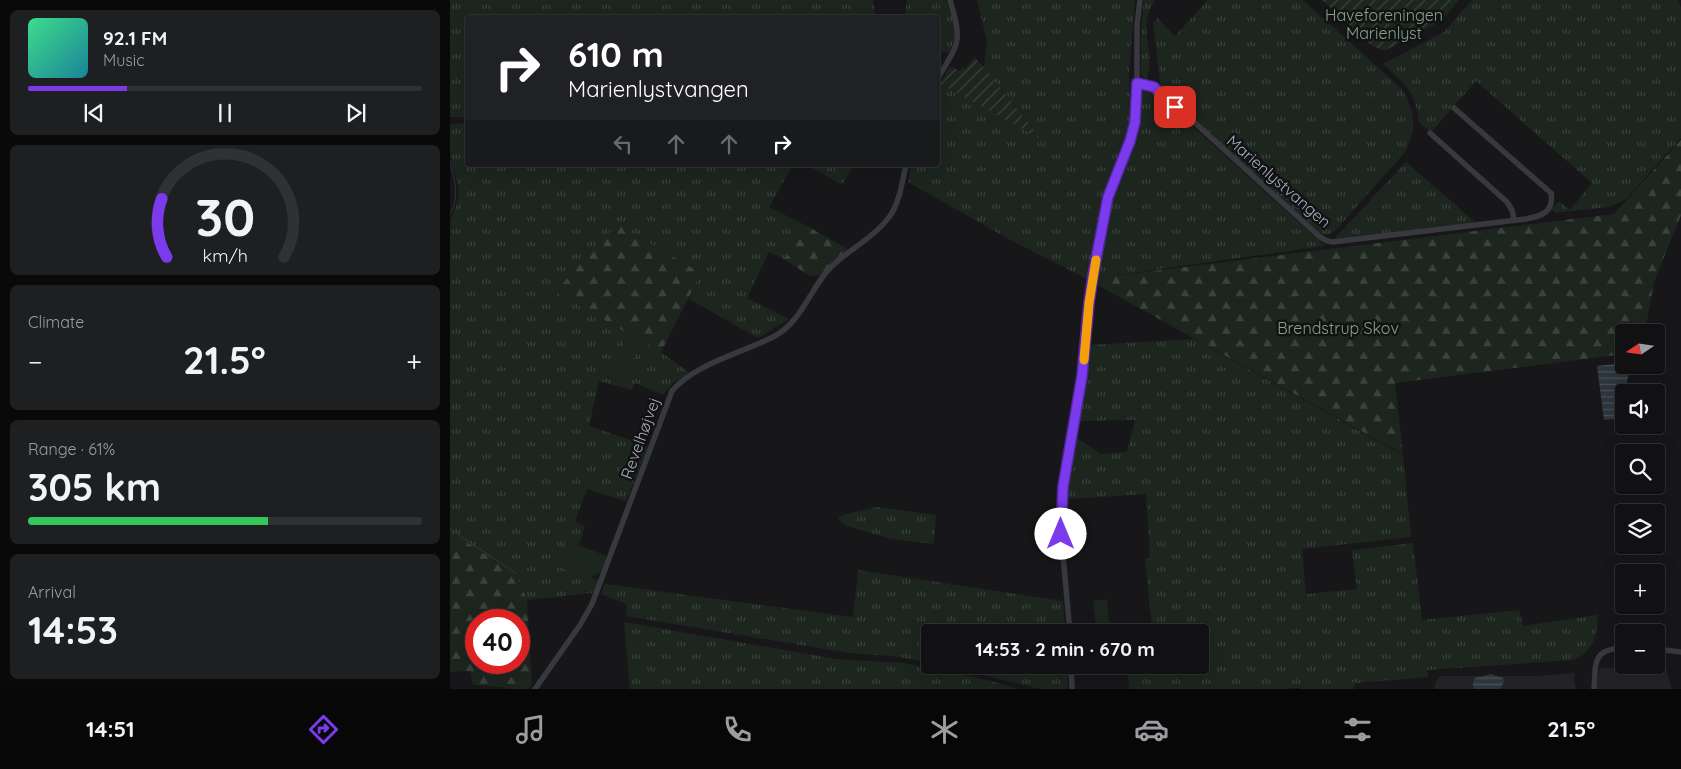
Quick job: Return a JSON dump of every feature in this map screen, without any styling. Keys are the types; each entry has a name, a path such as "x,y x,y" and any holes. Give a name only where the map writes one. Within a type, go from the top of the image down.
{"street":[{"path":"940,74 957,42 958,28 950,0"},
{"path":"1069,624 1061,534 1063,487 1082,376 1089,303 1101,232 1108,197 1130,141 1135,122 1137,24 1140,0"},
{"name":"Marienlystvangen","path":"1137,83 1154,87 1286,207 1327,241 1340,242 1514,220 1534,217 1549,210 1552,202 1550,193 1454,108"},
{"path":"1430,133 1507,202 1512,210 1514,220"},
{"name":"Revelhøjvej","path":"534,689 580,625 592,604 672,391 691,375 785,330 800,312 830,268 874,233 889,217 897,200 905,167"},
{"path":"1594,689 1596,663 1600,654 1610,648 1615,648"},
{"path":"1665,650 1681,652"},
{"path":"1071,674 1072,689"}],"shaded area":[{"path":"1615,364 1615,374 1629,374 1626,384 1615,384 1615,419 1604,420 1597,366"},
{"path":"1665,666 1672,689 1597,689 1599,668 1615,668 1615,674 1665,674"},
{"path":"1575,673 1576,689 1434,689 1436,681 1440,676 1535,676"},
{"path":"1491,674 1503,678 1504,682 1500,689 1474,689 1473,683 1475,678"}],"green space":[{"path":"450,0 873,0 875,15 465,15 465,117 450,117"},
{"path":"907,0 946,0 955,32 949,53 940,52 940,15 905,15"},
{"path":"977,0 1135,0 1129,71 1130,119 1126,138 1105,192 1098,221 1089,280 1005,237 908,182 911,167 940,167 940,84 1040,138 984,67 987,41"},
{"path":"1144,0 1155,0 1149,11 1147,21 1150,59 1146,80 1141,74 1141,29"},
{"path":"1208,0 1303,0 1402,89 1410,105 1413,120 1412,134 1406,151 1331,234 1325,235 1312,227 1161,90 1153,23 1157,18 1175,36"},
{"name":"Haveforeningen Marienlyst","path":"1322,0 1459,0 1441,21 1384,51 1371,45"},
{"path":"1472,0 1678,0 1681,8 1681,138 1626,199 1609,207 1555,213 1551,209 1559,201 1570,210 1592,183 1476,81 1431,132 1419,122 1415,103 1408,89 1383,64 1444,32"},
{"path":"974,57 1041,139 940,84 950,66 960,71 963,67 966,69"},
{"path":"1146,87 1149,87 1325,246 1095,278 1109,206 1116,183 1137,132 1142,95"},
{"path":"465,123 465,167 792,167 769,207 805,225 792,243 797,248 794,253 782,258 769,252 747,298 789,319 758,338 689,299 700,273 617,224 661,352 690,373 674,382 663,395 635,383 632,390 599,381 589,426 648,446 626,501 587,489 575,521 585,526 579,545 568,541 560,567 599,580 593,593 527,600 517,576 450,531 450,220 459,191 450,152 450,124","holes":["628,337 641,344 619,383 607,376"]},
{"name":"Brendstrup Skov","path":"1681,140 1681,215 1654,282 1646,324 1615,324 1615,355 1395,383 1403,454 1094,283 1095,278 1614,214"},
{"path":"1406,162 1474,221 1472,223 1339,240 1334,239"},
{"path":"810,167 853,167 842,185"},
{"path":"617,224 701,273 661,352 555,292"},
{"path":"805,225 848,249 822,275 810,276 782,258 794,253 796,248 792,243"},
{"path":"628,336 641,344 620,383 606,375"},
{"path":"1194,339 1403,455 1411,537 1302,549 1306,594 1357,589 1352,550 1413,543 1422,620 1519,610 1523,626 1598,615 1597,629 1590,648 1580,657 1573,660 1427,670 1428,677 1285,689 1129,689 1128,674 1209,674 1209,624 1152,624 1145,559 1150,558 1146,494 1066,499 1075,437 1101,454 1127,452 1135,420 1078,421 1086,383 1089,345"},
{"path":"877,507 936,515 934,544 891,539 847,526 839,520 839,517 844,515"},
{"path":"450,531 517,576 527,600 528,609 465,609 465,671 450,672"},
{"path":"568,541 607,556 600,573 590,577 560,567"},
{"path":"858,570 1063,601 1064,624 921,624 921,661 894,656 849,653 626,616 627,604 601,594 605,584 853,617"},
{"path":"1107,599 1110,624 1095,624 1093,601"},
{"path":"624,622 836,659 904,663 921,666 921,674 958,674 1019,689 630,689"},
{"path":"530,650 532,684 529,689 507,689 503,687 473,685 471,674 530,674"},
{"path":"979,674 1067,674 1068,689 1040,689"},
{"path":"1355,682 1354,689 1299,689 1299,688"}],"waterway":[{"path":"450,162 456,195 450,215"},
{"path":"450,529 517,574"}],"slow traffic":[{"path":"1084,360 1089,303 1096,260"}],"route":[{"path":"1061,534 1060,519 1063,487 1082,376 1093,275 1108,197 1130,141 1135,122 1137,83 1154,87 1175,107"}]}
